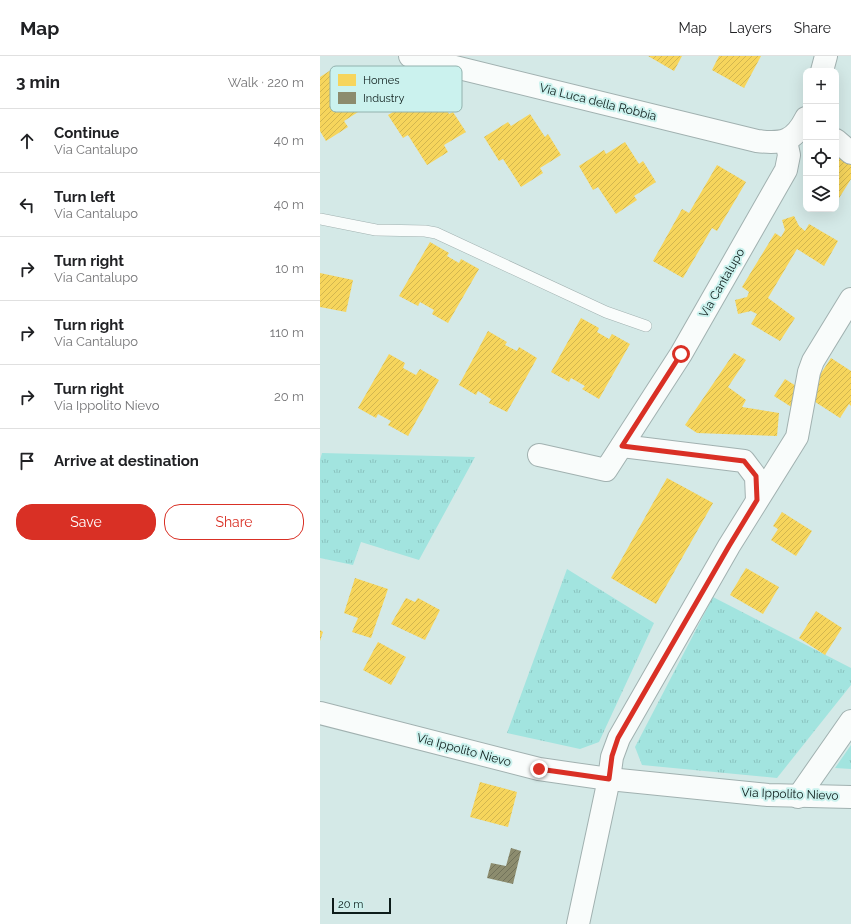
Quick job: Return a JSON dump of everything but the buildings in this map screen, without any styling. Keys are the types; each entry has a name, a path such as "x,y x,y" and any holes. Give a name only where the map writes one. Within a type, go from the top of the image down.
{"street":[{"name":"Via Luca della Robbia","path":"410,56 451,66"},
{"path":"823,68 826,56"},
{"name":"Via Luca della Robbia","path":"462,69 757,141 786,141"},
{"path":"786,141 799,131 803,124"},
{"name":"Via Cantalupo","path":"539,455 606,470 681,354 786,170 789,155 786,141"},
{"path":"839,143 851,153"},
{"path":"578,924 609,779 612,756 618,738 729,546 797,437 809,372 813,361 851,299"},
{"path":"622,446 744,461 756,476 757,500"},
{"name":"Via Ippolito Nievo","path":"320,713 539,769 609,779 768,795 851,796"},
{"path":"798,796 851,721"}],"lane":[{"path":"320,219 376,230 425,231 436,233 606,312 646,326"}],"green space":[{"path":"322,453 475,457 419,560 361,542 353,565 320,558 320,460"},
{"path":"567,569 654,623 599,742 580,749 507,733"},
{"path":"713,597 851,668 851,685 777,778 642,765 635,747"},
{"path":"851,745 851,769 835,768"}],"route":[{"path":"539,769 609,779 612,756 618,738 757,500 756,476 744,461 622,446 681,354"}]}
